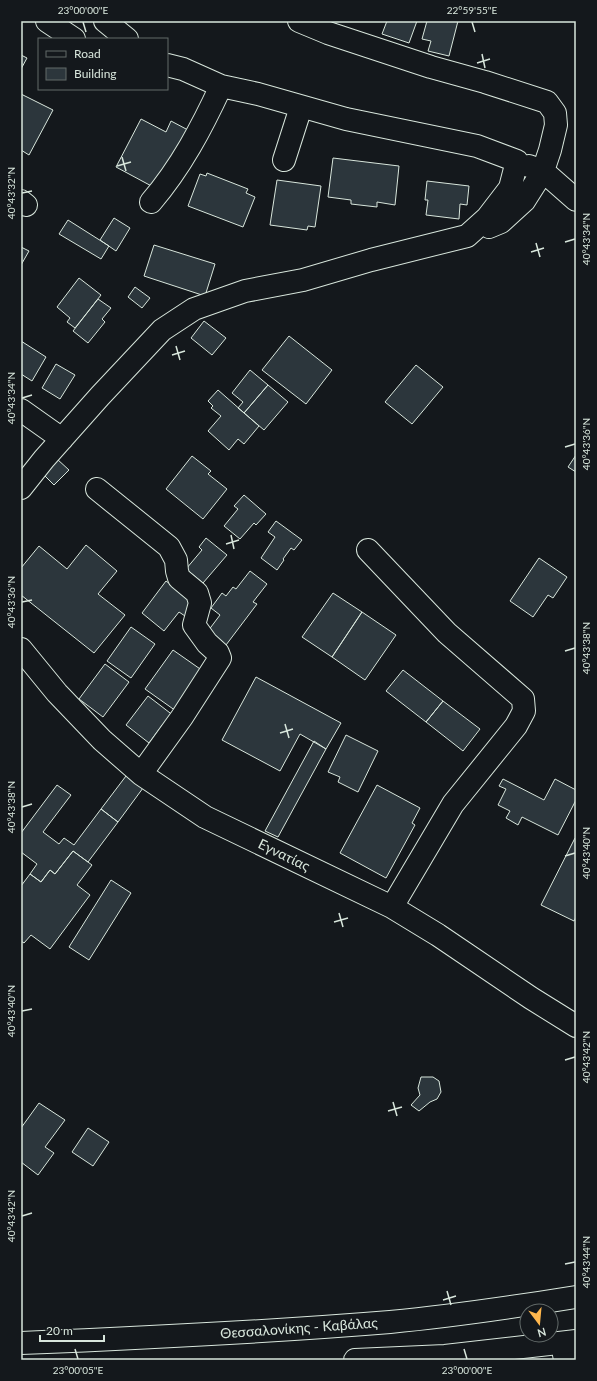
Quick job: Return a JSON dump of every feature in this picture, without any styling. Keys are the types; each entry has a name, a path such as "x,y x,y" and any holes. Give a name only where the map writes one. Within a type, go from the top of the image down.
{"street":[{"path":"47,21 72,38"},
{"path":"104,21 126,38"},
{"path":"21,488 100,396 162,330 194,309 245,292 303,280 371,260 467,236 501,222 524,201 543,171 556,125 555,113 547,102 485,82 431,67 328,33 299,21"},
{"path":"168,65 183,69 222,86 258,94 346,119 477,146 543,171 576,200"},
{"path":"151,202 165,186 184,158 222,86"},
{"path":"284,160 301,107"},
{"path":"467,236 486,218 510,188 517,161"},
{"path":"21,410 62,439"},
{"path":"97,489 169,547 176,560 179,578 197,594 200,603 194,625 207,643 218,653 220,658 182,717 141,774"},
{"path":"368,550 446,633 523,698 524,711 516,726 453,804 392,907"},
{"name":"Εγνατίας","path":"21,648 57,693 102,740 141,774 205,816 392,907 438,935 531,998 576,1026"},
{"name":"Θεσσαλονίκης - Καβάλας","path":"21,1343 196,1336 391,1322 505,1308 576,1297"},
{"path":"356,1360 568,1348"}],"building":[{"path":"387,21 417,21 409,43 382,34"},
{"path":"427,21 458,21 449,56 428,51 431,41 422,39"},
{"path":"21,55 27,58 21,69"},
{"path":"21,94 53,110 29,155 21,150"},
{"path":"141,119 166,132 171,121 188,130 157,189 116,167"},
{"path":"333,158 399,166 395,205 377,202 377,207 351,204 351,200 328,197"},
{"path":"207,173 248,189 246,193 255,197 243,227 188,206 200,174 206,176"},
{"path":"277,180 321,186 315,227 308,226 307,230 270,225"},
{"path":"427,181 469,186 467,205 460,204 459,219 426,215 428,200 425,200"},
{"path":"114,218 130,228 116,251 100,240"},
{"path":"68,220 109,246 101,259 59,234"},
{"path":"154,245 215,264 205,296 144,276"},
{"path":"21,247 29,251 21,265"},
{"path":"79,278 101,295 75,328 67,322 70,318 57,307"},
{"path":"135,287 150,298 142,308 128,297"},
{"path":"98,299 111,308 102,319 105,322 88,343 73,331"},
{"path":"204,321 226,338 212,355 191,338"},
{"path":"289,336 332,370 306,404 262,370"},
{"path":"21,341 46,357 32,381 21,374"},
{"path":"56,364 75,375 60,399 42,388"},
{"path":"416,365 443,387 412,424 385,402"},
{"path":"250,370 268,385 244,413 238,408 243,402 232,393"},
{"path":"268,385 288,402 264,430 244,413"},
{"path":"218,390 259,426 244,444 238,439 229,450 208,431 221,416 211,408 213,406 208,401"},
{"path":"576,455 576,472 568,467"},
{"path":"192,456 211,471 208,474 227,489 203,519 166,489"},
{"path":"57,459 69,470 54,485 43,474"},
{"path":"244,495 266,514 256,525 254,523 240,539 224,526 238,509 234,506"},
{"path":"276,521 302,540 294,550 291,548 277,570 261,558 275,537 268,532"},
{"path":"206,538 227,555 203,583 186,569 202,550 199,547"},
{"path":"86,545 117,571 98,594 125,615 94,653 21,595 21,568 39,546 67,569"},
{"path":"539,558 567,577 553,598 548,595 533,617 510,601"},
{"path":"250,571 267,584 253,602 257,604 226,645 208,631 220,615 211,608 222,593 226,596 233,587 236,589"},
{"path":"166,581 195,603 185,616 179,612 164,631 142,613"},
{"path":"333,593 362,612 332,657 302,637"},
{"path":"362,612 396,635 365,680 332,657"},
{"path":"131,627 155,644 131,678 107,661"},
{"path":"173,650 203,671 176,711 145,689"},
{"path":"105,664 129,682 103,717 79,699"},
{"path":"403,670 443,701 426,722 386,691"},
{"path":"256,677 341,723 326,749 300,734 280,771 222,740"},
{"path":"148,696 174,716 166,727 163,724 149,743 126,725"},
{"path":"443,701 480,729 463,751 426,722"},
{"path":"346,735 378,751 358,792 338,782 340,777 328,772"},
{"path":"314,741 326,749 278,837 265,831"},
{"path":"126,776 143,788 118,822 101,809"},
{"path":"503,779 544,800 555,779 576,790 576,800 558,835 522,817 518,825 506,818 510,811 498,805 506,789 499,786"},
{"path":"57,785 71,795 43,832 59,844 64,838 74,845 101,809 118,822 88,862 73,851 55,874 50,870 41,882 30,874 37,864 21,852 21,833"},
{"path":"377,785 420,808 412,823 415,825 386,878 340,853"},
{"path":"575,838 576,917 574,921 541,905"},
{"path":"73,851 92,865 77,885 90,895 50,949 31,935 24,943 21,941 21,886 30,874 41,882 50,870 55,874"},
{"path":"111,880 131,893 89,960 69,947"},
{"path":"421,1077 433,1077 439,1081 441,1092 437,1099 430,1102 419,1111 411,1105 420,1095 418,1088"},
{"path":"39,1103 65,1120 45,1147 54,1153 38,1175 21,1162 21,1128"},
{"path":"88,1128 109,1142 93,1166 72,1152"}]}
